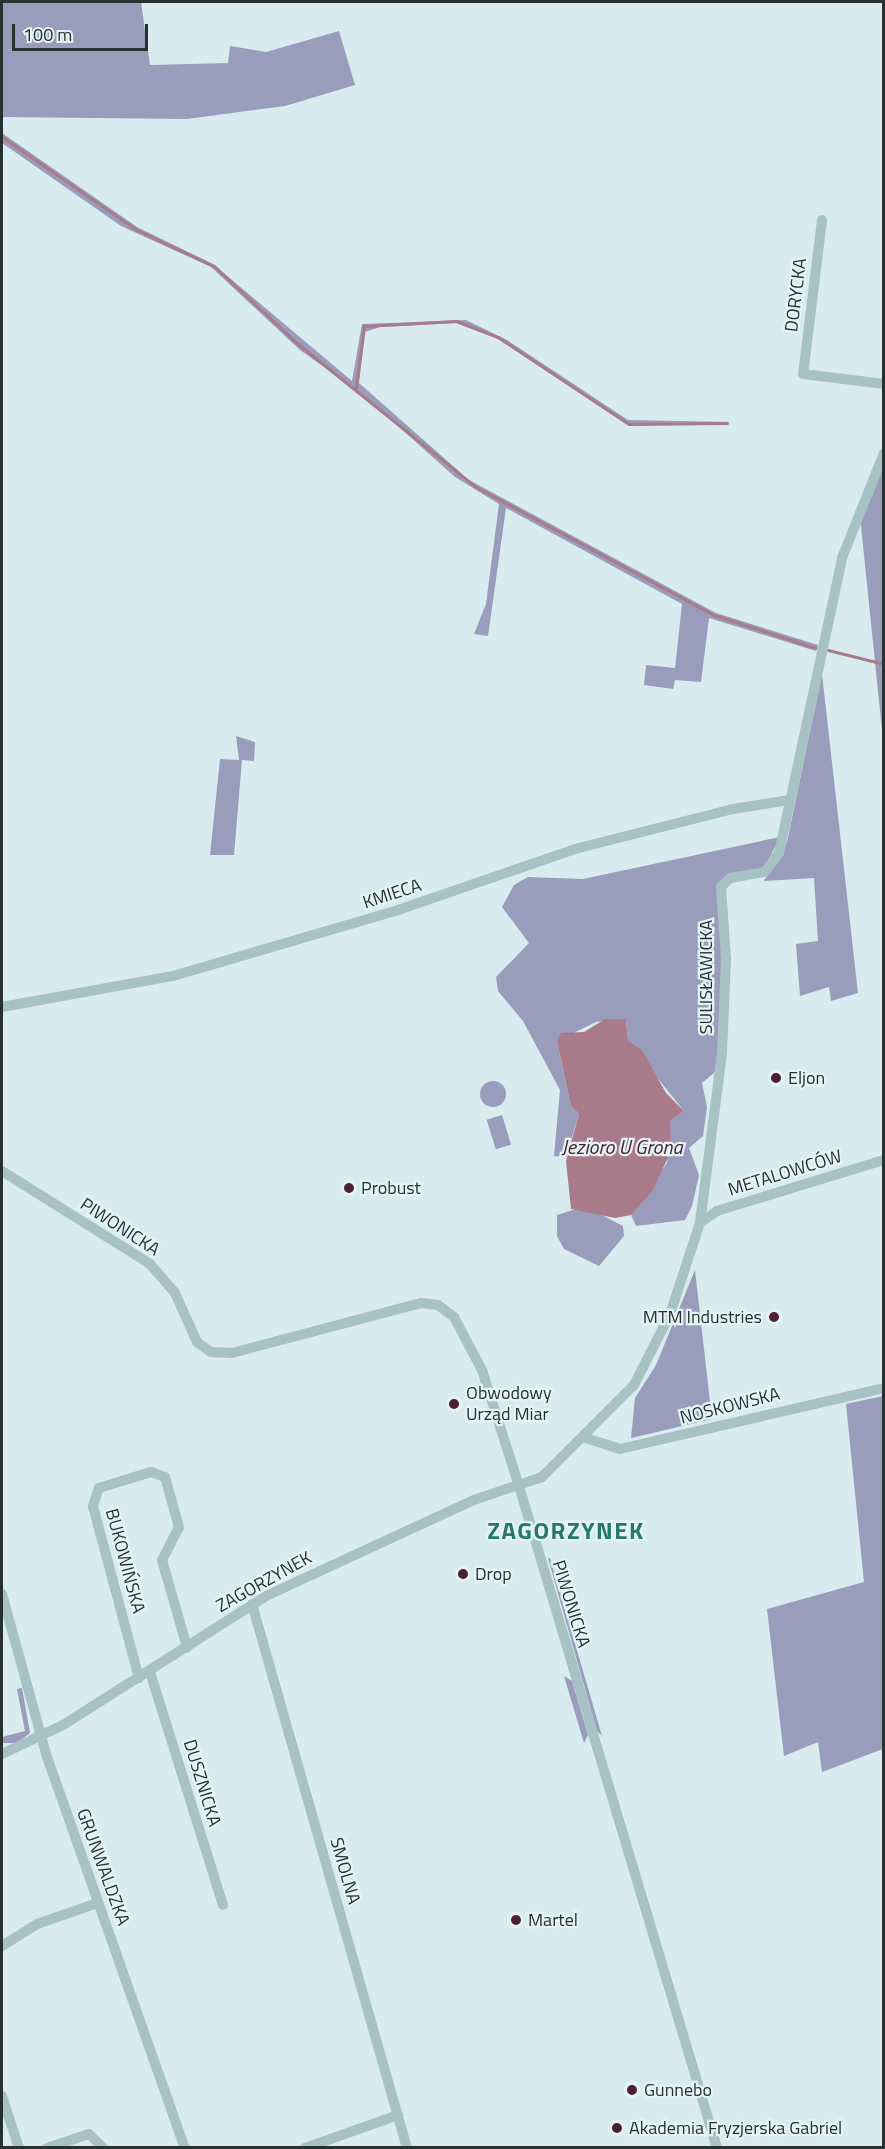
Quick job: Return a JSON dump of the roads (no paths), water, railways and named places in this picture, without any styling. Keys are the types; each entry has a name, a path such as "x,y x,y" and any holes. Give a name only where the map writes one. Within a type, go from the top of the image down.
{"street":[{"name":"DORYCKA","path":"822,219 803,374 884,384"},
{"name":"SULISŁAWICKA","path":"519,1486 549,1472 586,1438 645,1370 700,1223 722,1054 726,959 721,887 730,878 759,875 770,868 783,844 790,800 842,558 884,453"},
{"name":"KMIECA","path":"2,1007 173,976 398,910 575,849 733,809 790,800"},
{"name":"METALOWCÓW","path":"700,1223 717,1211 884,1160"},
{"name":"PIWONICKA","path":"2,1171 150,1264 176,1293 197,1342 211,1352 232,1353 421,1303 446,1309 482,1370 519,1486 717,2148"},
{"name":"NOSKOWSKA","path":"586,1438 620,1449 884,1388"},
{"name":"BUKOWIŃSKA","path":"139,1678 93,1506 99,1488 151,1472 165,1477 179,1527 162,1560 187,1647"},
{"name":"ZAGORZYNEK","path":"2,1754 40,1737 150,1672 252,1604 455,1509 519,1486"},
{"name":"GRUNWALDZKA","path":"2,1594 40,1737 185,2148"},
{"name":"SMOLNA","path":"252,1604 406,2148"},
{"name":"DUSZNICKA","path":"150,1672 223,1905"},
{"path":"2,1946 37,1924 99,1903"},
{"path":"2,2096 19,2148"},
{"path":"305,2148 398,2115"},
{"path":"47,2148 89,2134 103,2148"}],"water":[{"name":"Jezioro U Grona","path":"605,1019 626,1019 628,1041 642,1050 666,1093 684,1111 670,1121 671,1151 653,1190 631,1215 615,1218 571,1209 566,1161 579,1114 571,1106 557,1041 561,1033 584,1032"}],"waterway":[{"path":"2,137 137,230 214,266 298,344 476,487 714,615 816,648"},
{"path":"356,387 364,326 456,321 498,337 629,424 727,423"},
{"path":"828,650 884,664"}],"place":[{"name":"Eljon","path":"776,1078"},
{"name":"Probust","path":"349,1188"},
{"name":"MTM Industries","path":"774,1317"},
{"name":"Obwodowy Urząd Miar","path":"454,1404"},
{"name":"Drop","path":"463,1574"},
{"name":"Martel","path":"516,1920"},
{"name":"Gunnebo","path":"632,2090"},
{"name":"Akademia Fryzjerska Gabriel","path":"617,2128"}],"district":[{"name":"ZAGORZYNEK","path":"566,1531"}]}
